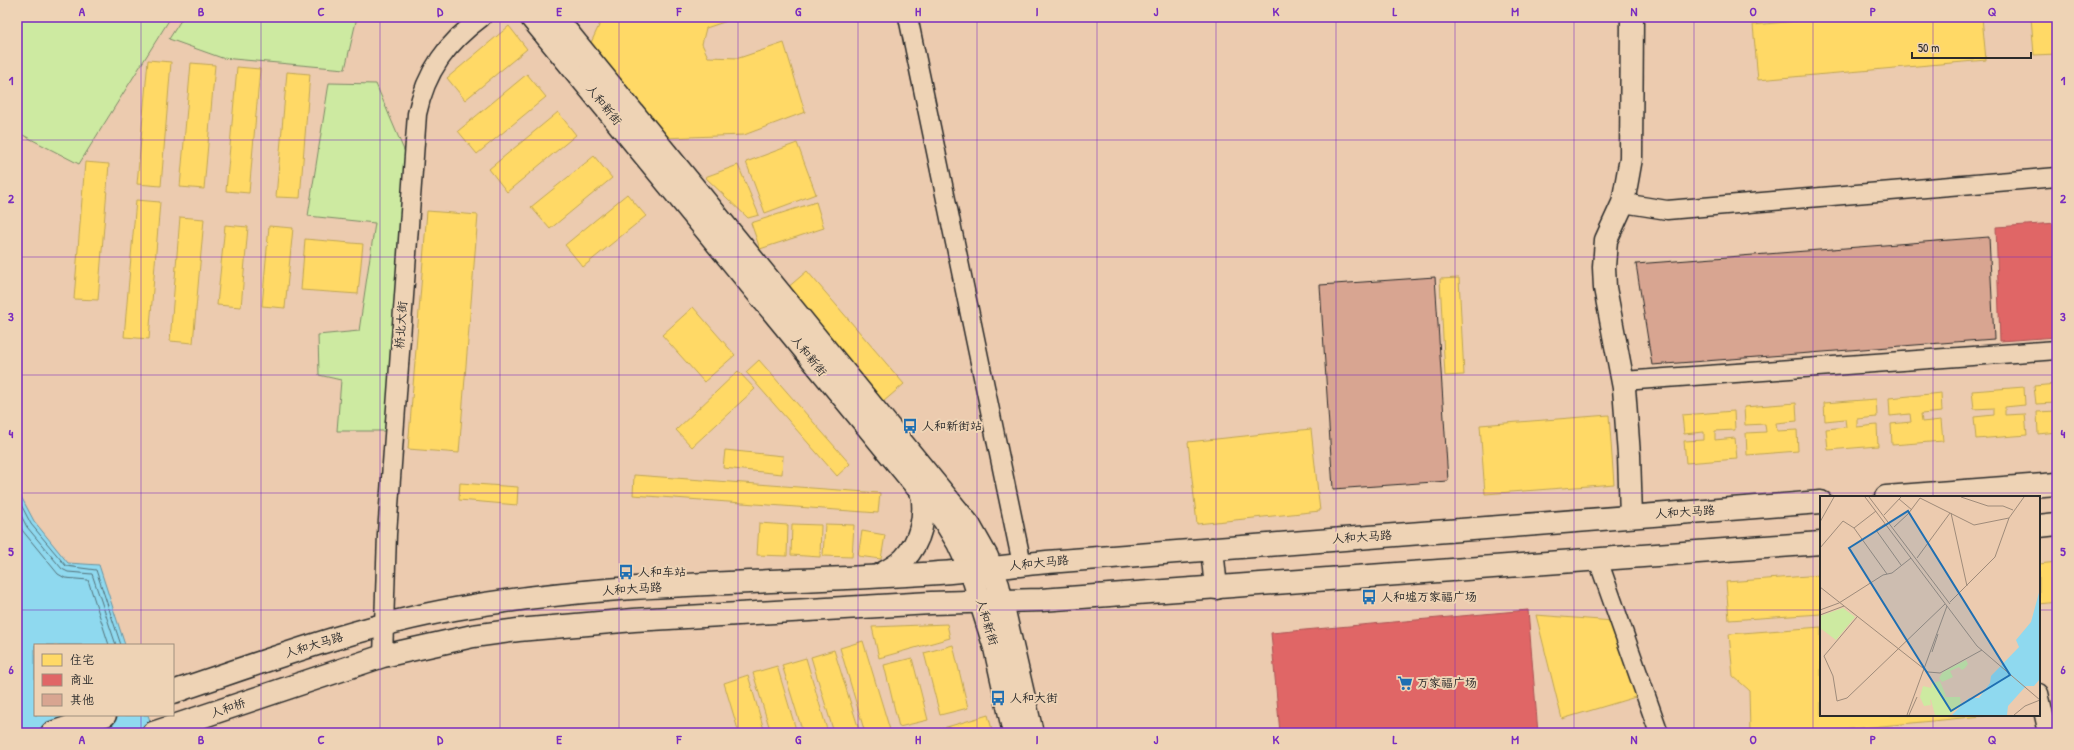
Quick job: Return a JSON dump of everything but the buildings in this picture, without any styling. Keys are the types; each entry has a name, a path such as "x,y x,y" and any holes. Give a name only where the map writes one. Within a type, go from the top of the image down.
{"main road":[{"name":"人和新街","path":"531,17 944,520 958,543 981,570 1002,600 1032,733"},
{"name":"人和新街","path":"555,17 954,504 981,544 980,602 995,648 1014,733"},
{"path":"1631,516 1629,455 1623,381 1605,288 1604,267 1606,240 1623,203 1632,158 1632,17"},
{"path":"1899,496 2057,484"},
{"path":"878,577 904,560 917,539 924,517 922,493"},
{"name":"人和大马路","path":"174,692 332,639 383,625 455,609 567,595 735,583 878,577 981,570 1022,564 1212,548 1820,502"},
{"path":"2040,526 2057,524"},
{"path":"383,656 473,636 565,625 786,611 1002,600 1041,600 1820,543"},
{"path":"1212,548 1216,588"},
{"name":"人和桥","path":"153,733 383,656"},
{"path":"52,733 102,716"}],"street":[{"name":"桥北大街","path":"383,656 383,625 395,419 417,114 423,89 440,57 457,39 482,17"},
{"path":"908,17 1022,564"},
{"path":"1623,203 1667,210 2057,177"},
{"path":"1623,381 2057,350"},
{"path":"1598,560 1659,733"},
{"path":"2040,697 2048,733"}],"green space":[{"path":"17,17 171,17 79,164 17,132"},
{"path":"183,17 357,17 345,69 222,58 169,39"},
{"path":"329,83 376,84 406,155 386,431 337,431 341,380 319,375 318,335 359,331 375,223 308,216"}],"water":[{"path":"17,489 34,521 68,563 99,565 125,644 34,644 34,716 148,716 154,733 17,733"}],"place":[{"name":"人和新街站","path":"910,426"},
{"name":"人和车站","path":"626,572"},
{"name":"人和墟万家福广场","path":"1369,597"},
{"name":"万家福广场","path":"1405,683"},
{"name":"人和大街","path":"998,698"}]}
